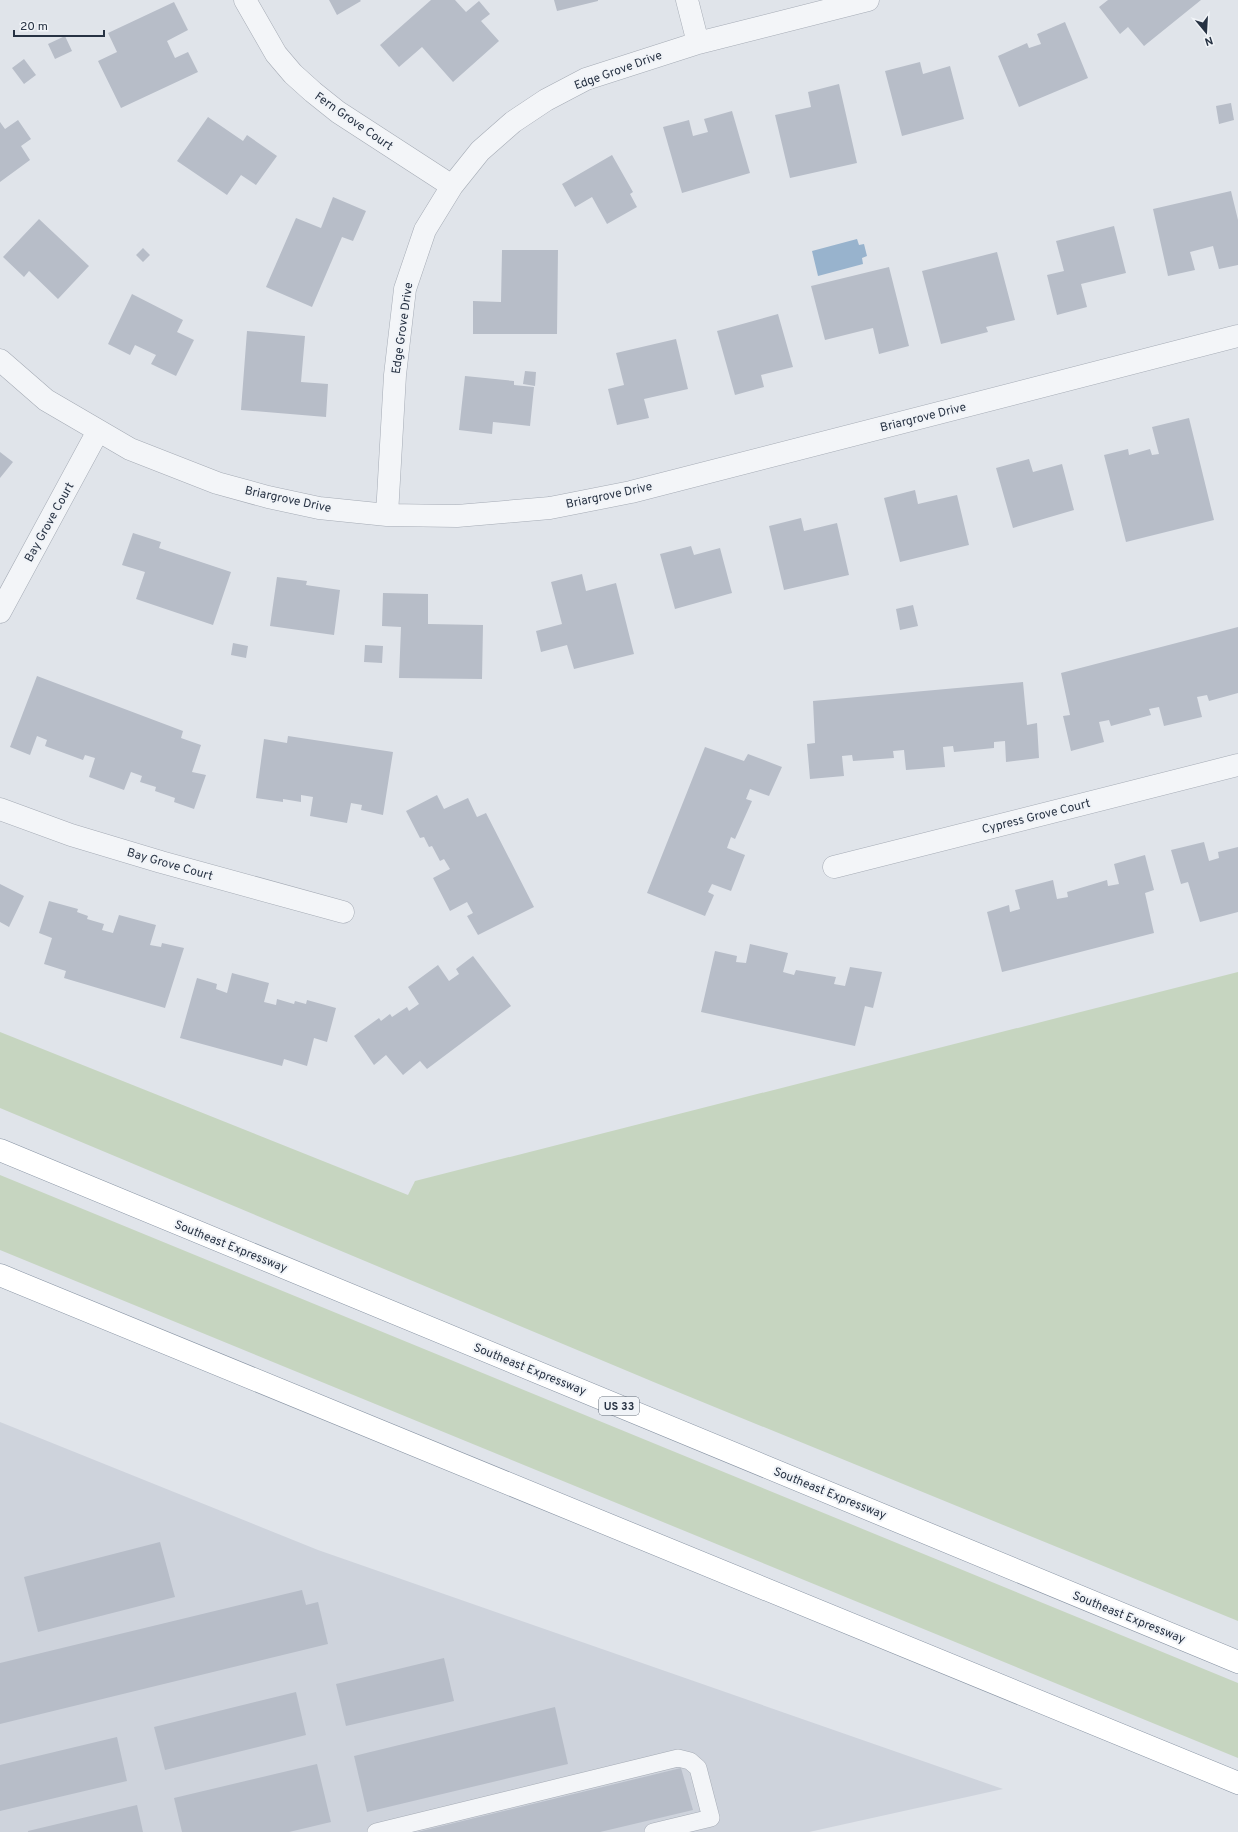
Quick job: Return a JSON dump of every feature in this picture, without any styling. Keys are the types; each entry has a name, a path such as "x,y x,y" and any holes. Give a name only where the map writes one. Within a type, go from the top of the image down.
{"highway":[{"name":"Southeast Expressway","path":"0,1150 1238,1662"},
{"path":"0,1275 1238,1783"}],"street":[{"name":"Fern Grove Court","path":"245,0 276,54 293,74 313,92 338,112 452,186"},
{"path":"687,0 698,43"},
{"name":"Edge Grove Drive","path":"387,515 395,375 405,289 425,230 452,186 480,151 513,122 546,100 586,79 698,43 868,0"},
{"name":"Briargrove Drive","path":"0,360 46,400 98,431 130,449 217,483 268,497 319,508 387,515 457,516 550,508 630,492 1238,336"},
{"name":"Bay Grove Court","path":"0,612 98,431"},
{"name":"Cypress Grove Court","path":"834,867 1238,765"},
{"name":"Bay Grove Court","path":"0,809 86,840 343,912"}],"lane":[{"path":"376,1832 678,1758 690,1761 698,1768 711,1818 653,1832"}],"shaded area":[{"path":"0,1422 318,1550 1003,1789 809,1832 0,1832"}],"green space":[{"path":"1238,972 1238,1621 656,1383 0,1108 0,1032 408,1195 415,1181"},
{"path":"0,1175 1238,1683 1238,1758 0,1250"}],"water":[{"path":"857,239 859,245 864,244 867,256 862,258 863,264 818,276 812,251"}],"building":[{"path":"329,0 360,0 361,1 337,15"},
{"path":"431,0 455,0 466,12 479,1 490,14 481,21 499,41 453,82 422,47 399,67 380,45"},
{"path":"554,0 598,0 598,1 557,11"},
{"path":"1108,0 1201,0 1144,46 1128,27 1120,34 1099,7"},
{"path":"174,2 188,30 167,41 175,58 188,52 198,72 121,108 98,61 117,52 108,33"},
{"path":"1065,22 1088,78 1019,107 998,56 1027,43 1029,48 1041,44 1037,34"},
{"path":"65,36 72,51 55,59 48,44"},
{"path":"24,59 36,75 24,84 12,68"},
{"path":"920,62 923,74 950,66 964,119 902,136 885,71"},
{"path":"839,84 857,163 790,178 775,115 811,107 808,92"},
{"path":"1231,103 1234,120 1219,124 1216,106"},
{"path":"732,111 750,173 682,193 663,127 689,120 693,136 708,132 704,119"},
{"path":"208,117 243,141 247,135 277,156 256,185 241,175 227,195 177,161"},
{"path":"18,120 31,139 21,146 30,160 0,182 0,122 5,129"},
{"path":"612,155 633,192 630,194 637,207 607,224 592,197 575,207 562,184"},
{"path":"1231,191 1238,220 1238,265 1219,269 1213,246 1190,252 1195,270 1168,276 1153,209"},
{"path":"333,197 366,211 353,241 342,237 312,307 266,287 296,218 321,228"},
{"path":"39,219 89,266 58,299 29,271 24,277 3,257"},
{"path":"1114,226 1126,273 1081,284 1087,307 1057,315 1047,275 1064,271 1056,241"},
{"path":"143,248 150,255 143,262 136,255"},
{"path":"502,250 558,250 557,334 473,334 473,301 501,302"},
{"path":"997,252 1015,320 986,327 988,332 941,344 922,271"},
{"path":"889,267 909,346 879,354 873,328 825,340 811,286"},
{"path":"132,294 183,320 177,332 194,340 176,376 151,364 156,355 135,345 130,355 108,344"},
{"path":"778,314 793,367 761,375 764,387 735,395 717,331"},
{"path":"247,331 305,336 301,382 328,384 326,417 241,410"},
{"path":"676,339 688,389 644,399 649,418 617,425 608,389 624,385 616,353"},
{"path":"525,371 536,372 535,386 523,384"},
{"path":"465,376 514,381 514,385 534,387 530,426 493,422 492,434 459,430"},
{"path":"1189,418 1214,520 1126,542 1104,455 1128,449 1129,455 1150,449 1152,455 1159,454 1152,427"},
{"path":"0,452 13,462 0,478"},
{"path":"1029,459 1033,472 1062,464 1074,510 1013,528 996,468"},
{"path":"915,490 918,504 957,495 969,545 900,562 884,498"},
{"path":"801,518 804,531 837,523 849,575 784,590 769,526"},
{"path":"133,533 161,542 159,548 231,572 213,625 136,599 145,572 122,565"},
{"path":"691,546 694,555 720,548 732,593 675,609 660,554"},
{"path":"582,574 586,591 616,583 634,654 574,669 567,645 541,652 536,631 562,624 551,582"},
{"path":"277,577 307,581 306,585 340,590 334,635 270,626"},
{"path":"383,593 428,594 428,624 483,625 482,679 399,678 401,627 382,626"},
{"path":"913,605 918,626 900,630 896,609"},
{"path":"1238,627 1238,693 1209,701 1207,695 1197,697 1202,717 1164,726 1159,707 1149,709 1151,715 1111,726 1109,720 1099,722 1104,742 1071,751 1063,716 1070,715 1061,673"},
{"path":"233,643 248,646 246,658 231,655"},
{"path":"365,645 383,646 382,663 364,662"},
{"path":"37,676 183,731 181,738 201,745 192,772 206,775 194,809 174,802 175,798 155,791 156,787 140,782 142,776 131,772 124,790 89,777 95,758 85,755 83,760 45,746 47,740 37,736 30,755 10,747"},
{"path":"1023,682 1027,725 1037,723 1039,758 1006,762 1005,741 994,742 994,748 954,752 953,746 943,747 945,767 906,770 904,750 893,751 894,758 853,761 852,755 842,756 844,776 810,779 807,744 815,743 813,701"},
{"path":"288,736 393,752 383,815 361,810 362,805 351,803 347,823 310,816 313,797 301,795 301,802 283,799 283,802 256,798 264,739 287,743"},
{"path":"705,747 744,761 748,754 782,767 769,796 750,789 746,799 752,801 735,839 731,837 727,848 745,855 731,891 712,884 708,892 714,895 705,916 647,893"},
{"path":"437,795 444,809 468,798 477,817 486,813 534,907 478,935 467,916 473,913 467,902 450,911 433,878 450,869 444,859 440,861 432,846 429,847 424,837 420,838 406,811"},
{"path":"1204,842 1209,861 1219,858 1218,852 1238,847 1238,912 1200,922 1188,882 1181,884 1171,850"},
{"path":"1145,855 1154,890 1145,893 1154,933 1002,972 987,912 1009,905 1010,912 1020,909 1015,890 1053,880 1057,899 1068,897 1067,892 1107,880 1108,886 1119,884 1114,864"},
{"path":"0,884 24,896 9,927 0,922"},
{"path":"49,901 78,909 77,912 88,916 87,919 104,924 102,930 113,933 119,915 156,925 150,945 161,947 162,943 184,948 165,1008 64,978 66,971 44,964 52,938 39,933"},
{"path":"750,944 788,953 783,972 794,975 796,970 836,977 834,984 845,986 850,967 882,972 873,1008 865,1006 855,1046 701,1012 715,951 737,956 736,962 746,963"},
{"path":"473,956 511,1006 427,1069 420,1061 403,1075 386,1055 374,1065 354,1036 379,1018 381,1021 390,1014 392,1017 407,1007 409,1011 419,1004 408,987 438,965 449,981 459,974 456,969"},
{"path":"232,973 269,983 264,1002 276,1005 277,999 294,1004 295,1001 306,1004 307,1000 336,1008 327,1042 314,1038 307,1066 284,1059 282,1066 180,1038 197,978 217,984 216,989 227,993"},
{"path":"160,1542 175,1597 38,1632 24,1577"},
{"path":"302,1590 306,1605 318,1602 328,1644 0,1724 0,1663"},
{"path":"444,1658 454,1701 346,1726 336,1684"},
{"path":"296,1692 306,1735 165,1770 154,1727"},
{"path":"555,1707 568,1764 367,1812 354,1756"},
{"path":"117,1737 127,1781 0,1811 0,1765"},
{"path":"317,1764 331,1822 289,1832 182,1832 174,1798"},
{"path":"681,1768 693,1810 600,1832 417,1832"},
{"path":"137,1805 143,1832 28,1832 28,1831"}]}
